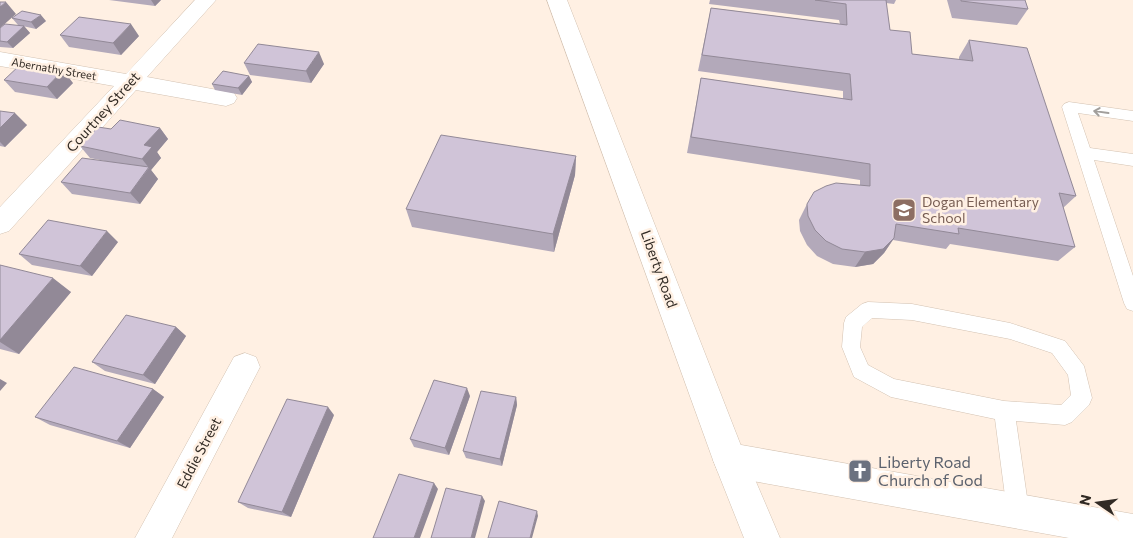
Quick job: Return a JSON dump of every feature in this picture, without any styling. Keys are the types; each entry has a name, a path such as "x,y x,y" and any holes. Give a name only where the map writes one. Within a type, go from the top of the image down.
{"street":[{"name":"Courtney Street","path":"0,224 206,0"},
{"name":"Liberty Road","path":"557,0 730,460 762,538"},
{"name":"Abernathy Street","path":"0,59 130,83 226,98"},
{"name":"Eddie Street","path":"153,538 245,367"},
{"path":"730,460 1133,532"}],"lane":[{"path":"1133,116 1069,107 1133,304"},
{"path":"1083,153 1133,160"},
{"path":"868,310 912,312 1010,331 1058,346 1077,372 1082,398 1065,415 1004,411 891,388 861,371 851,348 853,323 868,310"},
{"path":"1004,411 1018,511"}],"building":[{"path":"815,0 886,0 890,30 910,32 912,54 973,61 969,40 1027,48 1076,196 1059,193 1075,247 958,228 959,234 896,224 894,238 883,249 865,252 842,249 826,241 815,230 808,216 807,204 814,192 836,183 870,186 870,164 691,137 701,78 852,100 850,74 702,55 711,8 847,25 846,4"},
{"path":"1025,0 1028,9 961,1"},
{"path":"22,11 41,15 31,22 12,18"},
{"path":"79,17 131,24 113,43 60,35"},
{"path":"5,24 24,26 7,42 0,41 0,28"},
{"path":"258,44 319,52 306,71 244,63"},
{"path":"21,64 63,70 47,87 4,80"},
{"path":"223,71 249,76 238,88 212,84"},
{"path":"0,111 15,113 0,128"},
{"path":"120,120 160,128 144,145 152,147 142,159 80,146 98,127 111,129"},
{"path":"441,135 576,156 553,234 406,209"},
{"path":"82,158 149,167 130,193 61,182"},
{"path":"48,220 107,231 80,266 19,254"},
{"path":"0,265 53,278 0,340"},
{"path":"126,315 176,327 143,375 92,362"},
{"path":"74,367 153,389 117,441 35,417"},
{"path":"434,380 467,388 445,448 410,439"},
{"path":"481,391 516,397 500,459 463,451"},
{"path":"287,399 328,407 282,512 238,502"},
{"path":"399,474 434,483 414,538 373,538"},
{"path":"446,488 482,496 471,538 431,538"},
{"path":"499,501 537,511 530,538 488,538"}],"place":[{"name":"Dogan Elementary School","path":"904,210"},
{"name":"Liberty Road Church of God","path":"860,471"}]}
